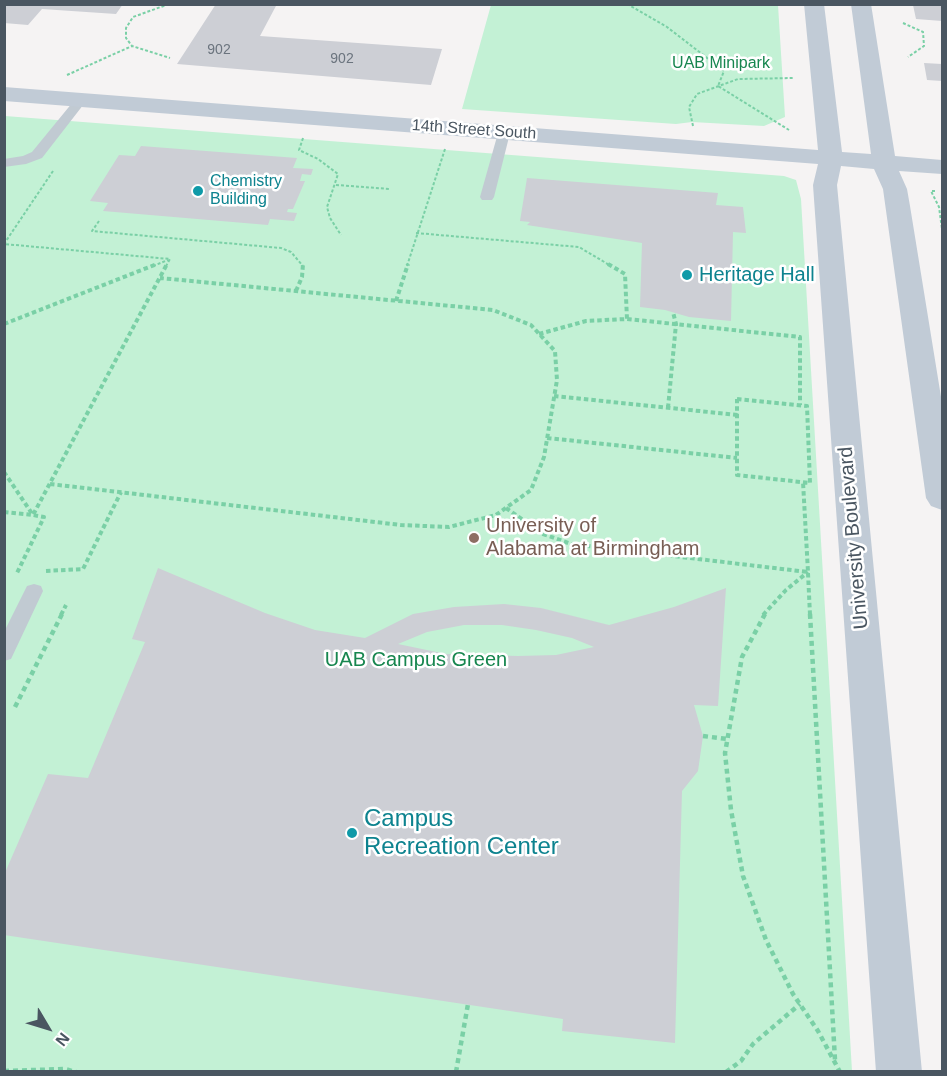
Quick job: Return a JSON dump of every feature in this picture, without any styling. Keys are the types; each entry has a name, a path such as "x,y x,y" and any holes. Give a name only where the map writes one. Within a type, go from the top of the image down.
{"main road":[{"name":"University Boulevard","path":"814,4 831,159 825,185 899,1071"},
{"path":"861,4 884,163 895,189 942,498"},
{"name":"14th Street South","path":"4,94 942,167"}],"lane":[{"path":"4,163 26,160 37,155 81,100"},
{"path":"487,197 504,133"},
{"path":"4,653 34,591"}],"path":[{"path":"169,4 145,10 134,17 126,28 126,38 132,46 170,58"},
{"path":"627,4 667,27 724,71 718,86"},
{"path":"903,23 922,32 924,46 908,57"},
{"path":"58,79 132,46"},
{"path":"694,127 688,107 697,94 738,79 794,78"},
{"path":"718,86 792,132"},
{"path":"305,135 299,150 318,159 338,174 327,207 330,218 341,235"},
{"path":"396,301 446,146"},
{"path":"336,185 390,189"},
{"path":"942,190 931,191 939,207 942,229"},
{"path":"99,220 92,231 281,248 291,252 303,264 302,277 296,291"},
{"path":"417,233 579,247 625,274 627,319"},
{"path":"4,244 170,259"},
{"path":"33,515 170,259"},
{"path":"4,324 170,259"},
{"path":"50,484 401,525 449,527 496,515 531,490 544,458 557,380 555,351 531,325 493,310 160,278"},
{"path":"668,408 675,324 673,312"},
{"path":"539,334 586,321 627,319 800,337 800,405"},
{"path":"554,396 738,415"},
{"path":"737,399 800,405 807,406 810,483 737,475 737,399"},
{"path":"547,438 737,458"},
{"path":"4,472 33,515"},
{"path":"803,482 836,1060"},
{"path":"42,573 83,568 121,492"},
{"path":"506,508 543,534 571,544 808,572"},
{"path":"4,512 44,517 13,581"},
{"path":"808,572 786,590 761,618 742,657 725,753 731,810 743,876 766,940 800,1004 836,1060 840,1071"},
{"path":"15,707 66,605"},
{"path":"703,736 728,739"},
{"path":"456,1071 468,1004"},
{"path":"726,1071 741,1061 753,1044 800,1004"},
{"path":"4,1071 65,1069 76,1071"}],"green space":[{"name":"UAB Minipark","path":"491,5 778,5 785,117 764,126 692,122 676,124 462,109"},
{"name":"UAB Campus Green","path":"5,116 784,176 796,180 801,199 852,1071 5,1071"}],"building":[{"path":"4,4 123,4 116,14 42,9 28,25 4,23"},
{"path":"216,4 277,4 260,36 442,49 431,85 177,64"},
{"path":"942,4 942,21 916,19 913,5"},
{"path":"924,63 942,64 942,81 927,80"},
{"name":"Chemistry Building","path":"141,146 297,158 293,168 313,169 311,175 302,174 300,181 305,181 293,209 288,209 287,212 297,213 294,221 270,219 268,225 103,211 108,203 90,201 119,155 135,156"},
{"name":"Heritage Hall","path":"527,178 718,193 716,205 743,207 746,233 733,232 731,321 689,317 665,310 640,307 642,243 527,225 530,222 520,221"},
{"name":"Campus Recreation Center","path":"158,568 265,613 315,630 365,638 413,614 454,607 504,604 541,608 609,625 674,607 726,588 718,706 694,705 703,736 698,771 682,791 675,1043 562,1031 563,1019 4,935 4,875 48,774 88,778 145,642 132,639","holes":["464,625 502,625 572,638 594,647 556,655 518,656 446,654 398,644 427,632"]}],"place":[{"name":"Chemistry Building","path":"198,191"},
{"name":"Heritage Hall","path":"687,275"},
{"name":"University of Alabama at Birmingham","path":"474,538"},
{"name":"Campus Recreation Center","path":"352,833"}]}
